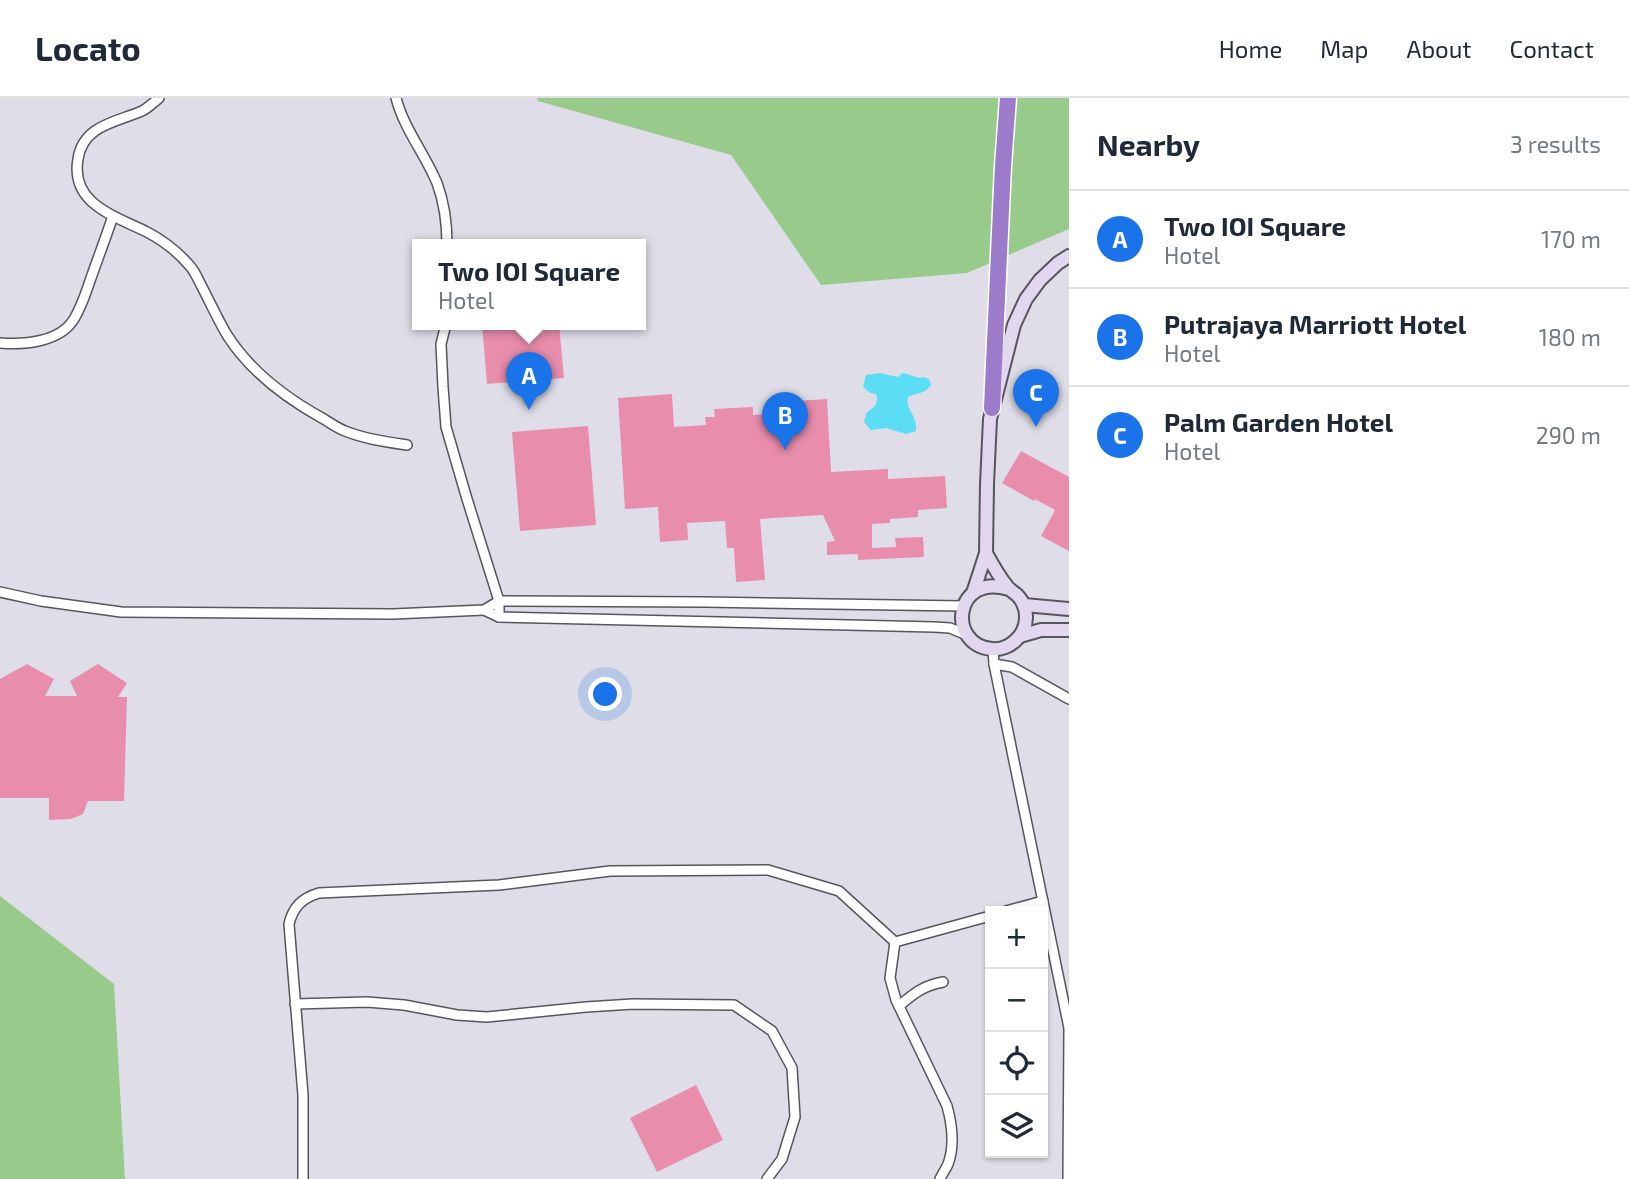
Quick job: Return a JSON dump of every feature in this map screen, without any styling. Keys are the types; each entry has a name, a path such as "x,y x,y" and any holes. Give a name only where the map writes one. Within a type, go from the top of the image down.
{"highway":[{"path":"992,408 1008,98"}],"street":[{"path":"159,98 144,110 101,126 82,146 78,159 79,186 87,198 113,216 173,249 191,266 227,334 243,357 269,384 345,431 379,441 407,445"},
{"path":"396,98 402,118 438,185 447,239"},
{"path":"0,343 29,343 46,339 73,322 113,216"},
{"path":"1069,256 1040,280 1026,299 1014,325 992,408 986,484 986,552 973,593 963,606 961,616 967,635 983,648 1008,646 1020,636 1041,631 1069,630"},
{"path":"444,330 441,360 446,427 499,601 499,617"},
{"path":"986,552 996,572 1024,605 1026,621 1020,636"},
{"path":"973,593 985,586 997,585 1009,589"},
{"path":"0,592 41,601 121,612 393,614 484,610 499,617 934,627 950,628 967,635"},
{"path":"484,610 499,601 963,606"},
{"path":"1024,605 1069,609"},
{"path":"993,649 1069,1028 1068,1179"},
{"path":"994,664 1012,667 1069,699"},
{"path":"303,1179 303,1095 289,924 298,904 308,897 319,893 499,885 610,871 768,870 839,891 895,942"},
{"path":"1024,906 1043,901"},
{"path":"895,942 985,917"},
{"path":"895,942 891,978 899,1006 947,1106 952,1124 948,1163 940,1179"},
{"path":"899,1006 922,988 943,982"},
{"path":"295,1004 367,1002 487,1017 621,1005 734,1005 772,1031 792,1068 795,1117 782,1159 767,1179"}],"green space":[{"path":"537,98 1069,98 1069,229 967,273 821,285 731,155 538,101"},
{"path":"0,896 114,984 125,1179 0,1179"}],"water":[{"path":"880,373 898,377 904,373 929,379 931,385 928,388 908,397 916,431 906,434 886,428 871,430 864,422 867,412 877,402 876,394 863,387 866,375"}],"building":[{"path":"482,330 560,330 564,378 487,384"},
{"path":"672,394 674,427 706,425 705,417 715,417 714,409 753,407 753,415 781,413 781,402 827,399 831,472 888,469 888,479 945,476 947,508 918,510 918,517 890,519 890,523 872,524 872,548 896,547 895,538 923,537 924,557 858,560 858,554 827,555 827,542 835,541 823,515 760,519 765,580 736,582 734,548 727,548 725,521 687,523 688,540 660,542 658,507 625,509 618,398"},
{"path":"588,426 596,525 520,531 512,432"},
{"path":"1021,451 1069,477 1069,551 1041,536 1055,510 1002,483"},
{"path":"27,664 54,679 45,696 77,696 70,681 98,664 127,683 118,697 127,697 124,801 88,801 83,814 71,819 49,820 49,798 0,798 0,679"},
{"path":"696,1085 723,1140 657,1172 630,1118"}],"place":[{"name":"Two IOI Square","path":"529,410"},
{"name":"Palm Garden Hotel","path":"1036,427"},
{"name":"Putrajaya Marriott Hotel","path":"785,450"}]}
